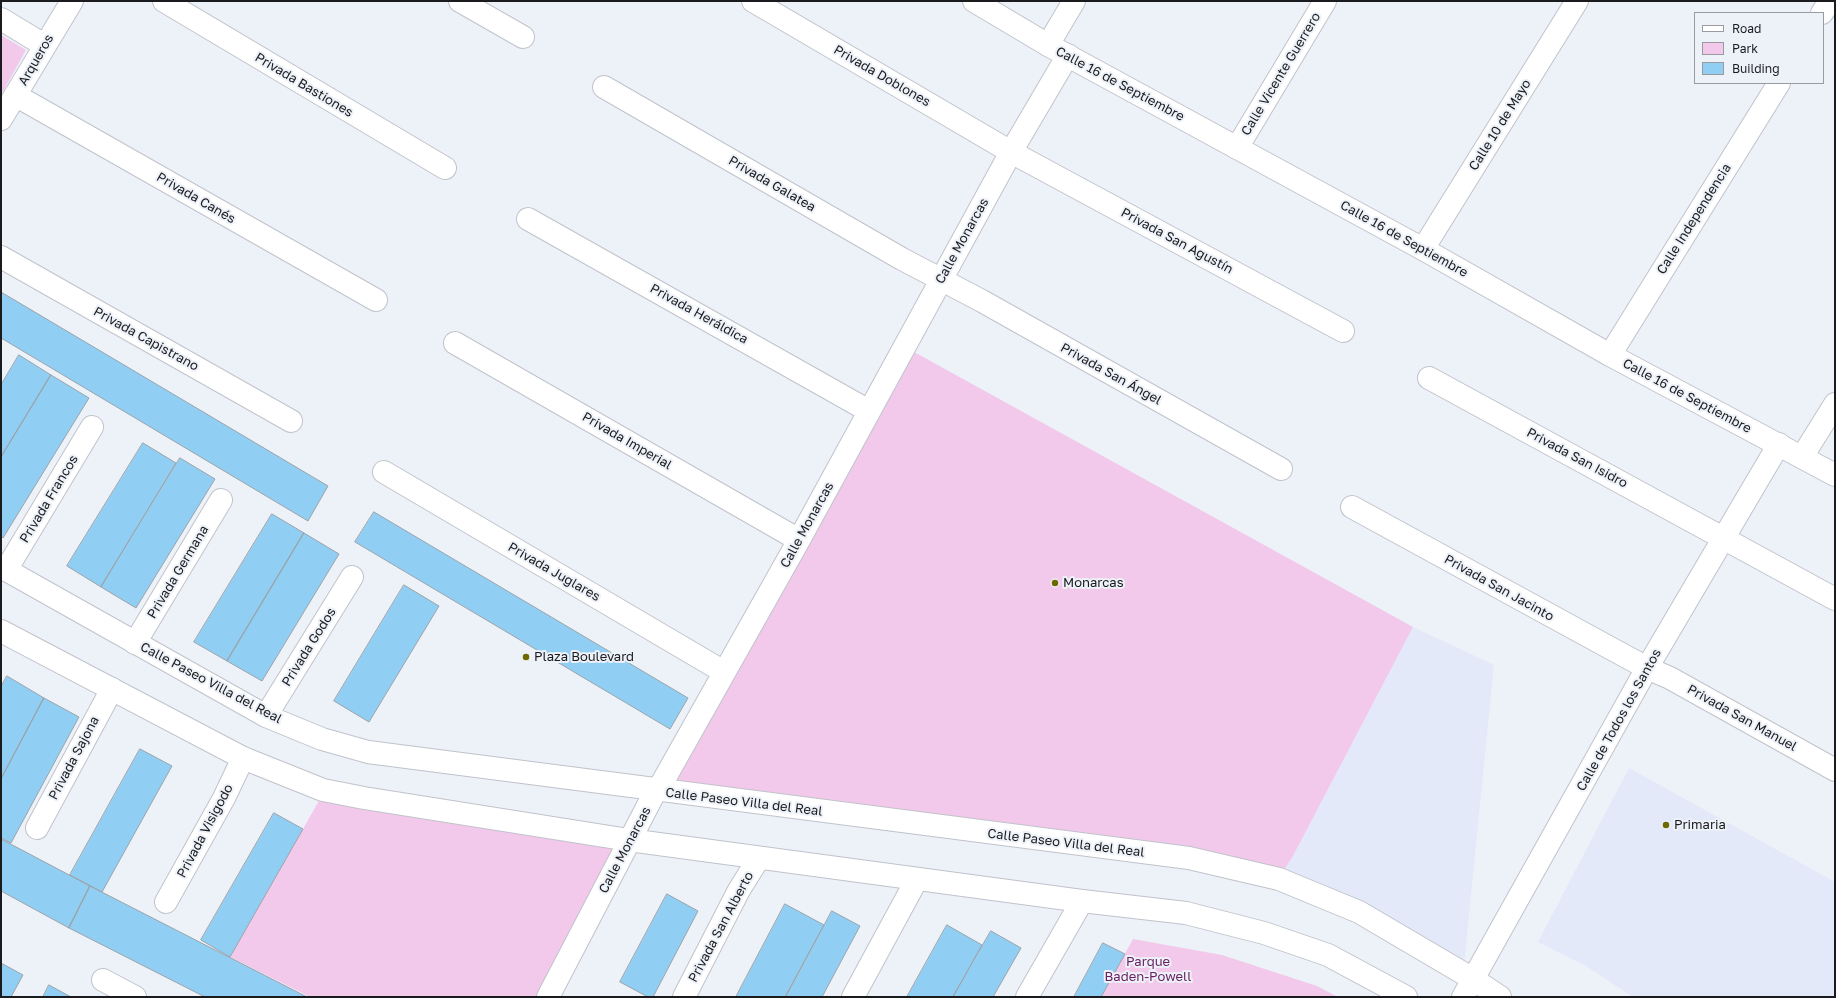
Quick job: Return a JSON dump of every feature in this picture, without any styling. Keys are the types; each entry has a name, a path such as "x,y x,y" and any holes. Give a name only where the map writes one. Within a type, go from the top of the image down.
{"street":[{"name":"Arqueros","path":"1,120 44,45 72,1"},
{"name":"Privada Bastiones","path":"164,1 445,168"},
{"path":"460,1 523,37"},
{"name":"Privada Doblones","path":"753,1 1011,152"},
{"name":"Calle 16 de Septiembre","path":"974,1 1048,45 1423,249 1610,355 1835,475"},
{"path":"1048,45 1074,1"},
{"name":"Calle Vicente Guerrero","path":"1237,148 1325,1"},
{"name":"Calle 10 de Mayo","path":"1423,249 1576,1"},
{"path":"1823,12 1830,1"},
{"path":"1,19 44,45"},
{"name":"Calle Monarcas","path":"548,997 656,790 662,783 799,540 1011,152 1068,55"},
{"name":"Calle Independencia","path":"1610,355 1778,84"},
{"name":"Privada Galatea","path":"604,87 902,259 941,279"},
{"name":"Privada Canés","path":"15,96 376,300"},
{"name":"Privada San Agustín","path":"1011,152 1343,331"},
{"name":"Privada Heráldica","path":"528,218 870,411"},
{"name":"Privada Capistrano","path":"1,257 291,421"},
{"name":"Privada San Ángel","path":"941,279 1281,469"},
{"name":"Privada Imperial","path":"455,342 799,540"},
{"name":"Privada San Isidro","path":"1428,378 1835,599"},
{"path":"1802,457 1835,404"},
{"name":"Privada Francos","path":"4,569 92,427"},
{"name":"Calle de Todos los Santos","path":"1468,988 1647,668 1779,444"},
{"name":"Privada Juglares","path":"384,472 724,672"},
{"name":"Privada Germana","path":"135,643 221,500"},
{"name":"Privada San Jacinto","path":"1352,507 1647,668"},
{"name":"Calle Paseo Villa del Real","path":"4,569 266,716 322,739 368,752 1189,858 1279,879 1359,912 1468,988 1500,997"},
{"name":"Privada Godos","path":"266,716 352,577"},
{"path":"1,631 243,758 323,790 364,798 629,840 1082,901 1186,913 1264,933 1328,955 1406,997"},
{"name":"Privada San Manuel","path":"1647,668 1670,678 1835,770"},
{"name":"Privada Sajona","path":"37,828 112,690"},
{"name":"Privada Visigodo","path":"166,902 224,798 243,758"},
{"name":"Privada San Alberto","path":"684,997 739,890 759,858"},
{"path":"852,997 916,879"},
{"path":"1027,997 1082,901"},
{"path":"103,980 135,997"}],"shaded area":[{"path":"1413,627 1494,665 1463,975 1279,878 1293,856"},
{"name":"Primaria","path":"1629,768 1835,882 1835,997 1633,997 1586,966 1538,942"}],"green space":[{"path":"1,35 26,50 1,95"},
{"name":"Monarcas","path":"905,347 1413,627 1293,856 1279,878 662,783"},
{"path":"324,792 627,840 545,997 310,997 230,957"},
{"name":"Parque Baden-Powell","path":"1133,939 1222,955 1317,986 1338,997 1101,997"}],"building":[{"path":"1,292 328,486 308,521 1,338"},
{"path":"19,355 51,375 1,457 1,385"},
{"path":"51,375 89,398 3,538 1,536 1,457"},
{"path":"143,443 176,463 101,587 67,566"},
{"path":"180,458 215,479 136,608 101,587"},
{"path":"374,512 688,698 670,729 355,542"},
{"path":"272,514 304,533 227,661 194,642"},
{"path":"304,533 339,554 262,681 227,661"},
{"path":"404,585 439,606 369,722 334,701"},
{"path":"7,676 44,698 1,779 1,687"},
{"path":"44,698 79,717 11,843 1,838 1,779"},
{"path":"140,749 172,766 102,892 70,875"},
{"path":"274,813 303,829 230,957 201,940"},
{"path":"1,839 90,886 69,928 1,891"},
{"path":"90,886 307,997 205,997 69,928"},
{"path":"667,894 698,911 653,997 648,997 620,982"},
{"path":"785,904 824,925 785,997 736,997"},
{"path":"832,911 860,926 822,997 786,997"},
{"path":"947,925 982,945 953,997 907,997"},
{"path":"991,931 1021,948 993,997 953,997"},
{"path":"1103,943 1125,954 1101,997 1074,997"},
{"path":"1,963 23,975 11,997 1,997"},
{"path":"49,985 71,997 43,997"}],"place":[{"name":"Monarcas","path":"1055,583"},
{"name":"Plaza Boulevard","path":"526,657"},
{"name":"Primaria","path":"1666,825"}]}
